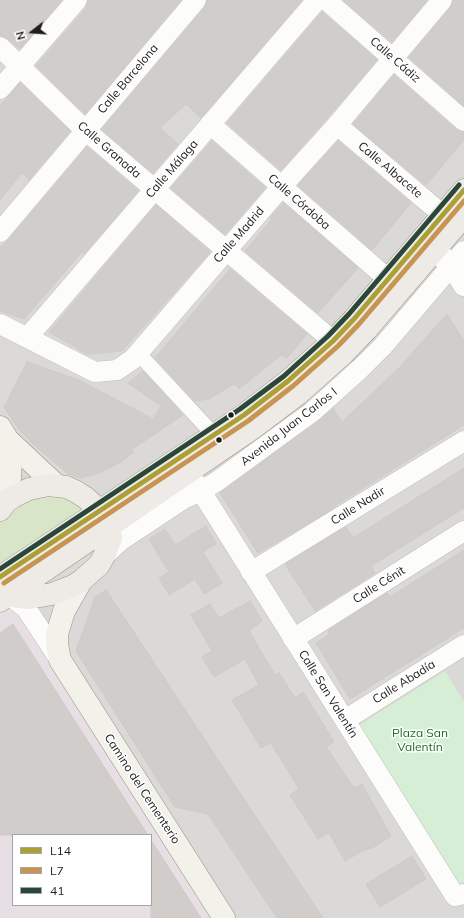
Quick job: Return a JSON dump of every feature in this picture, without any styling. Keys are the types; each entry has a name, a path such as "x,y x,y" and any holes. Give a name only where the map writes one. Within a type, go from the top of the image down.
{"main road":[{"name":"Avenida Juan Carlos I","path":"2,588 183,465 253,428 321,375 371,325 435,251 454,216 464,190"},
{"name":"Avenida Juan Carlos I","path":"183,465 214,435 283,386 333,341 389,280 454,216"},
{"path":"2,588 19,597 40,597 82,582 99,565 111,538 104,518 86,498 75,491 61,486 4,433"},
{"path":"0,509 5,498 10,478 11,458 4,433"},
{"path":"0,509 20,492 38,486 61,486 84,490 106,488 135,470 183,465"},
{"name":"Camino del Cementerio","path":"82,582 64,611 60,623 57,634 60,660 224,918"}],"street":[{"path":"0,89 77,0"},
{"name":"Calle Barcelona","path":"0,232 196,0"},
{"name":"Calle Málaga","path":"27,338 317,0"},
{"name":"Calle Cádiz","path":"326,0 464,121"},
{"name":"Calle Madrid","path":"0,324 95,372 117,370 133,359 282,186 337,125 442,0"},
{"name":"Calle Granada","path":"0,48 85,130 333,341"},
{"name":"Calle Córdoba","path":"210,124 389,280"},
{"name":"Calle Albacete","path":"337,125 454,216"},
{"path":"435,251 458,258 464,285"},
{"name":"Avenida Juan Carlos I","path":"104,556 120,541 186,498 216,482 290,429 336,392 383,346 458,258"},
{"path":"138,354 214,435"},
{"name":"Calle Nadir","path":"251,572 464,441"},
{"name":"Calle San Valentín","path":"183,465 201,491 345,720 460,895"},
{"name":"Calle Cénit","path":"294,639 464,531"},
{"name":"Camino del Cementerio","path":"2,588 26,608 60,660"},
{"name":"Calle Abadía","path":"345,720 464,645"}],"shaded area":[{"path":"0,0 464,0 464,918 224,918 26,608 0,427"},
{"path":"0,338 32,354 4,407 0,402"},
{"path":"0,582 224,918 0,918"}],"green space":[{"path":"29,489 93,504 0,577 0,510"},
{"name":"Plaza San Valentín","path":"445,671 464,702 464,883 458,884 359,725"}],"building":[{"path":"0,0 62,0 20,49 8,39 0,36"},
{"path":"88,0 181,0 85,114 36,66 86,8"},
{"path":"207,0 302,0 201,118 186,104 160,128 178,144 153,173 102,129 205,7"},
{"path":"343,0 427,0 392,42"},
{"path":"453,0 464,0 464,106 409,57 451,7"},
{"path":"322,12 377,60 281,170 227,123"},
{"path":"394,75 456,130 464,132 464,140 426,185 353,124"},
{"path":"20,83 70,131 29,180 22,173 0,200 0,105"},
{"path":"212,141 265,188 225,234 171,188"},
{"path":"338,141 411,203 372,250 298,185"},
{"path":"87,147 138,191 84,254 82,252 24,319 0,311 0,247 9,239"},
{"path":"283,203 358,268 318,313 245,251 272,219 270,218"},
{"path":"156,205 210,252 122,351 87,354 49,332"},
{"path":"230,269 307,334 287,358 281,355 239,389 234,384 209,399 195,401 155,358"},
{"path":"447,314 464,341 464,425 333,507 334,508 258,553 220,493 319,421 333,408 342,422 399,368"},
{"path":"27,362 79,380 153,419 161,406 128,383 143,371 183,415 131,450 134,452 120,463 96,474 80,478 68,474 33,444 18,428 4,407"},
{"path":"464,468 464,508 371,566 375,573 315,611 285,564 346,527 353,538"},
{"path":"206,526 216,544 203,552 222,583 204,594 195,579 169,595 159,578 169,572 149,539 165,529 175,545"},
{"path":"464,550 464,628 350,699 316,643 330,634 328,631 387,593 390,597"},
{"path":"106,590 323,918 277,918 208,814 175,807 76,651 95,597"},
{"path":"250,601 262,621 249,631 275,675 279,673 295,698 303,692 334,742 326,747 354,788 362,784 391,836 374,847 362,851 345,861 329,833 318,839 290,795 299,789 271,743 261,748 232,700 259,685 245,659 214,677 202,657 212,651 191,615 210,604 219,618"},
{"path":"13,624 147,834 0,835 0,633"},
{"path":"152,842 201,918 151,918 152,906"},
{"path":"412,856 426,879 380,907 366,884"}],"transit line":[{"name":"41","path":"0,569 240,409 284,376 328,336 349,314 459,185"},
{"name":"L14","path":"0,577 244,415 288,381 333,341 354,319 464,190"},
{"name":"L7","path":"4,583 248,421 293,386 338,346 359,324 464,201"}]}
